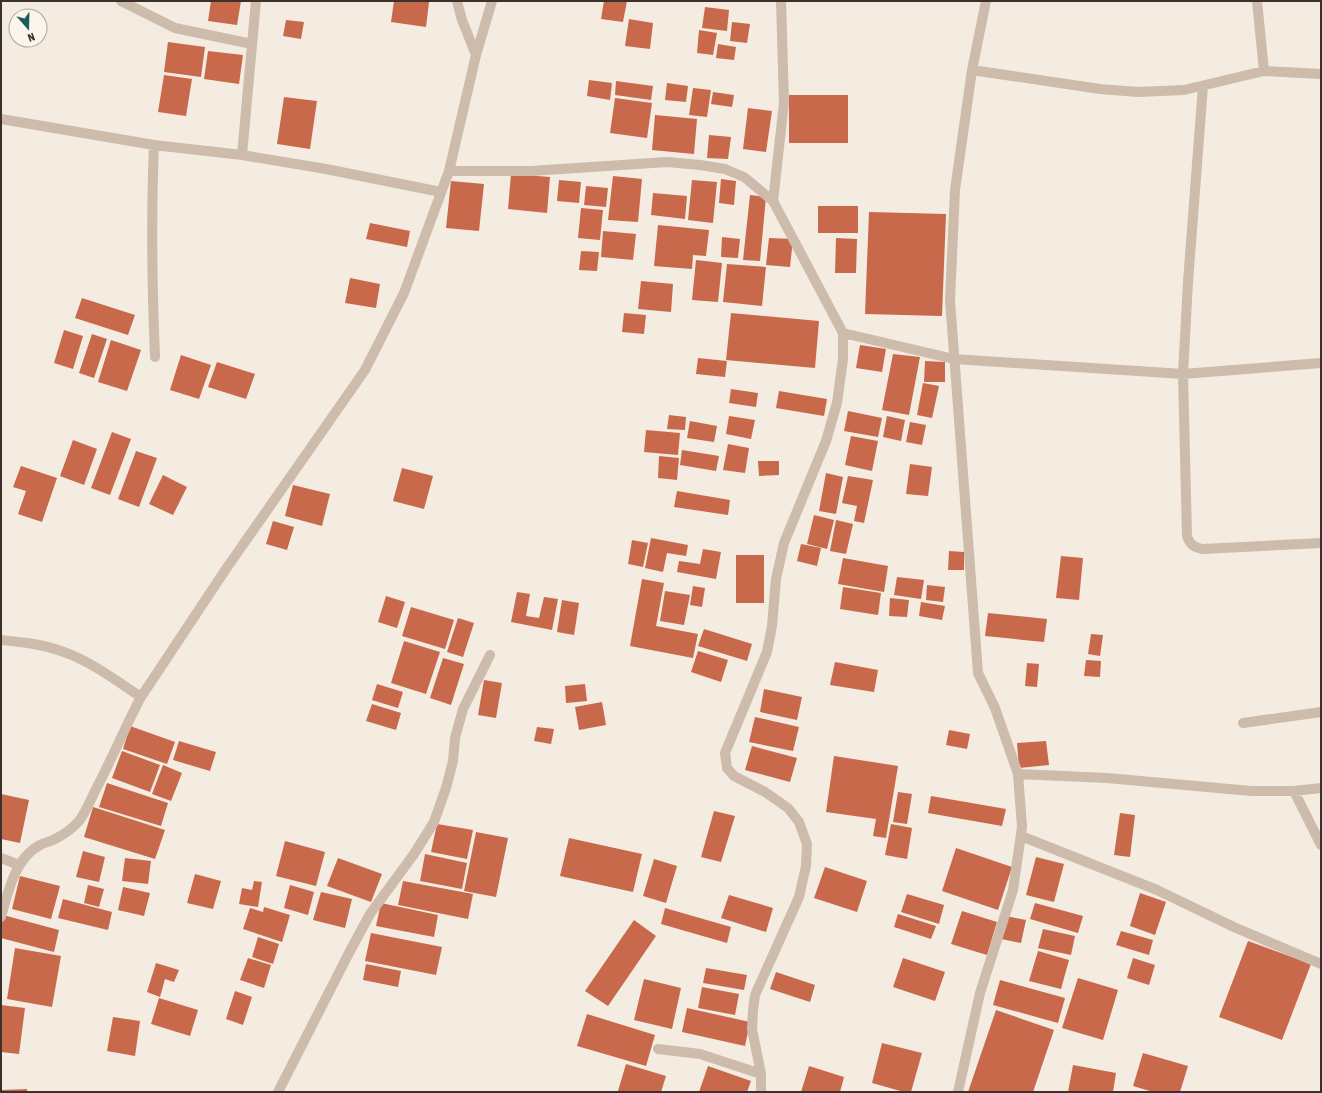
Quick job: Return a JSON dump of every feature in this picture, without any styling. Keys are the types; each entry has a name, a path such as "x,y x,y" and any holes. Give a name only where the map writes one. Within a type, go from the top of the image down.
{"street":[{"path":"121,1 175,28 252,44"},
{"path":"242,155 256,1"},
{"path":"457,1 462,20 476,55"},
{"path":"1,917 19,865 31,851 67,832 79,820 110,763 141,697 226,569 365,370 404,292 449,171 476,55 492,1"},
{"path":"773,201 784,103 781,1"},
{"path":"958,1092 980,993 1013,890 1022,827 1018,774 995,708 978,673 950,300 955,190 972,70 986,1"},
{"path":"1257,1 1264,71"},
{"path":"972,70 1100,89 1172,92 1264,71 1321,74"},
{"path":"1203,86 1188,282 1183,374 1187,536 1189,542 1194,547 1202,550 1321,543"},
{"path":"1,119 154,144 242,155 326,168 441,192"},
{"path":"154,144 152,188 152,281 155,357"},
{"path":"449,171 531,171 667,162 700,164 725,169 744,177 773,201 843,333 843,359 837,403 826,441 784,543 776,579 772,626 767,652 725,753 727,768 734,776 765,792 788,808 799,822 807,844 806,866 799,897 755,995 752,1010 752,1029 761,1074 761,1092"},
{"path":"843,333 954,359 1183,374 1321,363"},
{"path":"1,640 25,642 62,651 98,668 141,697"},
{"path":"278,1092 370,914 414,854 434,822 446,788 453,761 455,738 463,709 490,655"},
{"path":"1243,724 1321,712"},
{"path":"1018,774 1107,778 1251,791 1294,791 1321,788"},
{"path":"1294,791 1321,845"},
{"path":"1021,836 1157,890 1236,928 1321,964"},
{"path":"1,858 19,865"},
{"path":"658,1049 700,1054 761,1074"}],"building":[{"path":"211,1 241,1 237,25 208,21"},
{"path":"394,1 429,2 426,27 391,22"},
{"path":"604,1 627,1 623,22 601,19"},
{"path":"705,7 729,10 727,31 702,28"},
{"path":"629,19 653,23 650,49 625,46"},
{"path":"286,20 304,22 301,39 283,36"},
{"path":"732,22 750,24 747,43 730,41"},
{"path":"699,30 717,33 713,55 697,53"},
{"path":"168,42 205,47 201,77 164,72"},
{"path":"718,44 736,47 734,60 716,58"},
{"path":"208,51 243,55 239,84 204,79"},
{"path":"164,75 192,79 186,116 158,112"},
{"path":"589,80 612,83 610,100 587,96"},
{"path":"616,81 653,86 651,100 615,95"},
{"path":"667,83 688,86 686,102 665,100"},
{"path":"693,88 711,90 707,117 689,115"},
{"path":"713,92 734,95 732,107 711,104"},
{"path":"789,95 848,95 848,143 789,143"},
{"path":"284,97 317,101 310,149 277,144"},
{"path":"615,98 652,103 647,138 610,133"},
{"path":"748,108 772,111 766,152 743,149"},
{"path":"655,115 697,119 694,154 652,150"},
{"path":"709,135 731,137 728,159 707,158"},
{"path":"511,174 550,177 547,213 508,209"},
{"path":"613,176 642,179 638,222 608,220"},
{"path":"721,179 736,181 734,205 719,203"},
{"path":"559,180 581,182 579,203 557,201"},
{"path":"692,180 717,182 713,223 688,220"},
{"path":"451,181 484,184 479,231 446,228"},
{"path":"586,186 608,188 606,207 584,205"},
{"path":"653,193 687,196 685,219 651,215"},
{"path":"750,195 766,197 760,261 743,260"},
{"path":"818,206 858,206 858,233 818,233"},
{"path":"581,208 603,210 600,240 578,238"},
{"path":"869,212 946,214 942,316 865,314"},
{"path":"370,223 410,231 407,247 366,239"},
{"path":"658,225 709,230 706,256 693,255 692,269 654,266"},
{"path":"603,231 636,234 633,260 601,257"},
{"path":"722,237 740,239 738,258 721,257"},
{"path":"769,238 793,239 790,267 766,265"},
{"path":"836,238 857,239 856,273 835,273"},
{"path":"581,251 599,252 597,271 579,270"},
{"path":"696,260 722,263 718,302 692,300"},
{"path":"727,264 766,267 762,306 723,302"},
{"path":"350,278 380,284 376,308 345,303"},
{"path":"641,281 673,284 671,312 638,309"},
{"path":"82,298 135,315 128,335 75,318"},
{"path":"624,313 646,315 644,334 622,332"},
{"path":"731,313 819,321 815,368 726,360"},
{"path":"64,330 83,336 73,369 54,363"},
{"path":"92,334 107,339 94,378 79,373"},
{"path":"111,340 141,350 127,391 98,382"},
{"path":"860,345 886,349 882,372 856,368"},
{"path":"893,354 920,357 909,415 882,410"},
{"path":"181,355 211,365 199,399 170,390"},
{"path":"698,358 727,361 725,377 696,374"},
{"path":"925,361 945,362 945,382 924,382"},
{"path":"217,362 255,374 246,399 208,387"},
{"path":"923,383 939,386 932,418 917,415"},
{"path":"731,389 758,393 756,407 729,403"},
{"path":"779,391 827,399 824,416 776,408"},
{"path":"848,411 882,418 878,437 844,431"},
{"path":"669,415 686,417 685,430 667,429"},
{"path":"729,416 755,420 751,439 726,434"},
{"path":"887,416 905,420 901,441 883,437"},
{"path":"690,421 717,426 714,442 687,438"},
{"path":"910,422 926,425 922,445 906,442"},
{"path":"646,430 680,433 678,455 644,452"},
{"path":"112,432 131,439 110,495 91,488"},
{"path":"851,436 878,441 872,471 845,465"},
{"path":"73,440 97,449 84,485 60,476"},
{"path":"728,444 749,448 745,473 723,470"},
{"path":"682,450 719,456 716,471 680,465"},
{"path":"136,451 157,458 139,507 118,499"},
{"path":"659,456 679,458 677,480 658,478"},
{"path":"758,461 779,461 779,475 759,476"},
{"path":"910,464 932,467 928,496 906,494"},
{"path":"21,466 57,478 42,522 18,514 26,491 13,487"},
{"path":"402,468 433,476 424,509 393,501"},
{"path":"826,473 843,477 836,514 819,511"},
{"path":"163,475 187,487 173,515 149,504"},
{"path":"848,476 873,480 864,523 854,521 857,506 842,503"},
{"path":"293,485 330,494 322,526 285,516"},
{"path":"677,491 730,500 728,515 674,507"},
{"path":"814,515 834,520 827,549 807,544"},
{"path":"836,520 853,524 846,554 830,551"},
{"path":"273,521 294,527 287,550 266,544"},
{"path":"651,538 688,545 686,556 667,553 663,572 645,568"},
{"path":"632,540 648,543 643,567 628,564"},
{"path":"801,544 821,548 817,566 797,561"},
{"path":"703,549 721,552 716,579 677,572 679,561 700,564"},
{"path":"949,551 964,552 964,570 948,570"},
{"path":"736,555 764,555 764,603 736,603"},
{"path":"1061,556 1083,558 1079,600 1056,598"},
{"path":"843,558 888,566 884,592 838,584"},
{"path":"897,577 924,580 921,599 894,595"},
{"path":"642,579 664,583 656,626 698,634 693,658 630,646"},
{"path":"927,585 945,587 943,602 926,600"},
{"path":"693,586 705,588 702,607 690,605"},
{"path":"843,587 881,593 878,615 840,609"},
{"path":"665,591 690,595 684,625 660,621"},
{"path":"517,592 530,594 526,616 539,618 544,597 558,599 552,630 511,622"},
{"path":"386,596 405,602 397,628 378,622"},
{"path":"890,598 909,600 907,617 889,616"},
{"path":"562,600 579,603 574,635 557,632"},
{"path":"921,602 945,606 942,620 919,616"},
{"path":"411,607 454,620 445,649 402,636"},
{"path":"988,613 1047,619 1044,642 985,636"},
{"path":"458,618 474,623 463,657 447,652"},
{"path":"704,629 752,644 747,661 698,646"},
{"path":"1091,634 1103,635 1100,656 1088,654"},
{"path":"404,641 440,652 426,694 391,683"},
{"path":"698,651 728,660 721,682 691,672"},
{"path":"443,658 464,664 451,705 430,698"},
{"path":"1086,660 1101,661 1100,677 1084,676"},
{"path":"835,662 878,670 874,692 830,685"},
{"path":"1027,663 1039,664 1037,687 1025,686"},
{"path":"484,680 502,683 496,718 478,715"},
{"path":"377,684 403,692 398,708 372,700"},
{"path":"585,684 587,701 566,703 565,686"},
{"path":"764,689 802,697 797,720 760,712"},
{"path":"602,702 606,725 579,730 575,707"},
{"path":"372,704 401,713 396,730 366,721"},
{"path":"755,717 799,727 793,751 749,742"},
{"path":"130,726 175,742 167,764 123,749"},
{"path":"537,727 554,729 551,744 534,741"},
{"path":"949,730 970,734 967,749 946,745"},
{"path":"179,741 216,752 210,771 173,760"},
{"path":"1046,741 1049,765 1019,768 1017,743"},
{"path":"752,746 797,758 790,782 745,770"},
{"path":"122,751 160,765 150,792 112,778"},
{"path":"834,756 898,766 886,838 873,836 876,819 826,812"},
{"path":"163,765 182,773 171,801 152,794"},
{"path":"107,783 168,803 161,826 99,807"},
{"path":"898,792 912,794 907,824 893,822"},
{"path":"1,794 29,800 20,843 1,839"},
{"path":"931,796 1006,809 1002,826 928,813"},
{"path":"93,807 165,830 155,859 84,837"},
{"path":"714,811 735,816 721,862 701,857"},
{"path":"1120,813 1135,815 1130,857 1114,855"},
{"path":"437,824 473,830 467,859 431,852"},
{"path":"891,824 912,828 907,859 885,855"},
{"path":"476,832 508,838 496,897 464,891"},
{"path":"569,838 642,854 633,892 560,876"},
{"path":"285,841 325,852 316,886 276,876"},
{"path":"956,848 1012,867 998,910 942,891"},
{"path":"83,851 105,857 99,882 76,877"},
{"path":"425,854 467,863 462,889 420,881"},
{"path":"1036,857 1064,864 1054,902 1026,895"},
{"path":"125,858 151,861 148,884 122,881"},
{"path":"338,858 382,874 371,902 327,886"},
{"path":"654,859 677,866 666,903 643,896"},
{"path":"825,867 867,881 857,912 814,898"},
{"path":"195,874 221,881 213,909 187,903"},
{"path":"20,876 60,886 51,919 12,909"},
{"path":"254,881 262,882 258,907 239,904 242,888 252,890"},
{"path":"403,881 473,894 468,919 398,905"},
{"path":"88,885 104,889 99,907 84,903"},
{"path":"290,885 314,892 308,915 284,908"},
{"path":"123,887 150,893 144,916 118,910"},
{"path":"321,892 352,899 345,928 313,920"},
{"path":"1140,893 1166,902 1155,935 1130,926"},
{"path":"907,894 944,905 939,924 901,912"},
{"path":"729,895 773,908 766,932 721,918"},
{"path":"63,899 112,912 108,930 58,918"},
{"path":"381,903 438,915 434,937 376,926"},
{"path":"1035,903 1083,916 1078,933 1030,919"},
{"path":"264,907 290,915 282,942 243,929 250,908 263,912"},
{"path":"665,908 731,927 727,943 661,924"},
{"path":"962,911 997,922 987,955 951,944"},
{"path":"898,914 936,926 931,939 894,927"},
{"path":"3,915 59,930 54,952 1,938 1,921"},
{"path":"1006,916 1026,920 1021,943 1001,939"},
{"path":"634,920 656,936 608,1006 585,991"},
{"path":"1043,929 1075,936 1071,955 1038,948"},
{"path":"1121,931 1153,940 1149,955 1116,945"},
{"path":"371,933 442,947 436,975 365,961"},
{"path":"258,937 279,944 273,964 252,957"},
{"path":"1248,941 1311,964 1282,1040 1219,1017"},
{"path":"15,948 61,956 52,1007 7,999"},
{"path":"1038,951 1069,960 1061,989 1029,981"},
{"path":"248,958 271,965 264,988 240,980"},
{"path":"903,958 945,972 935,1001 893,987"},
{"path":"1133,958 1155,965 1149,985 1127,978"},
{"path":"156,963 179,970 174,982 165,979 160,997 147,992"},
{"path":"366,964 401,971 398,987 363,980"},
{"path":"706,968 747,975 744,990 703,983"},
{"path":"776,972 815,985 810,1002 770,989"},
{"path":"1078,978 1118,990 1103,1040 1062,1028"},
{"path":"644,979 681,988 672,1029 634,1020"},
{"path":"1000,980 1065,998 1058,1023 993,1005"},
{"path":"702,987 739,994 735,1015 698,1008"},
{"path":"235,991 252,997 243,1025 226,1019"},
{"path":"159,998 198,1010 190,1036 151,1024"},
{"path":"1,1005 25,1008 19,1054 1,1052"},
{"path":"687,1008 750,1022 745,1046 682,1032"},
{"path":"996,1010 1054,1030 1033,1092 968,1092"},
{"path":"587,1014 655,1035 646,1066 577,1046"},
{"path":"113,1017 140,1021 135,1056 107,1051"},
{"path":"882,1043 922,1053 911,1092 904,1092 872,1083"},
{"path":"1143,1053 1188,1066 1180,1092 1153,1092 1133,1086"},
{"path":"626,1064 666,1076 661,1092 618,1091"},
{"path":"1073,1065 1116,1073 1113,1092 1068,1092"},
{"path":"708,1066 751,1081 747,1092 699,1092"},
{"path":"809,1066 844,1077 840,1092 801,1092"},
{"path":"27,1089 27,1092 1,1092 1,1090"}]}
